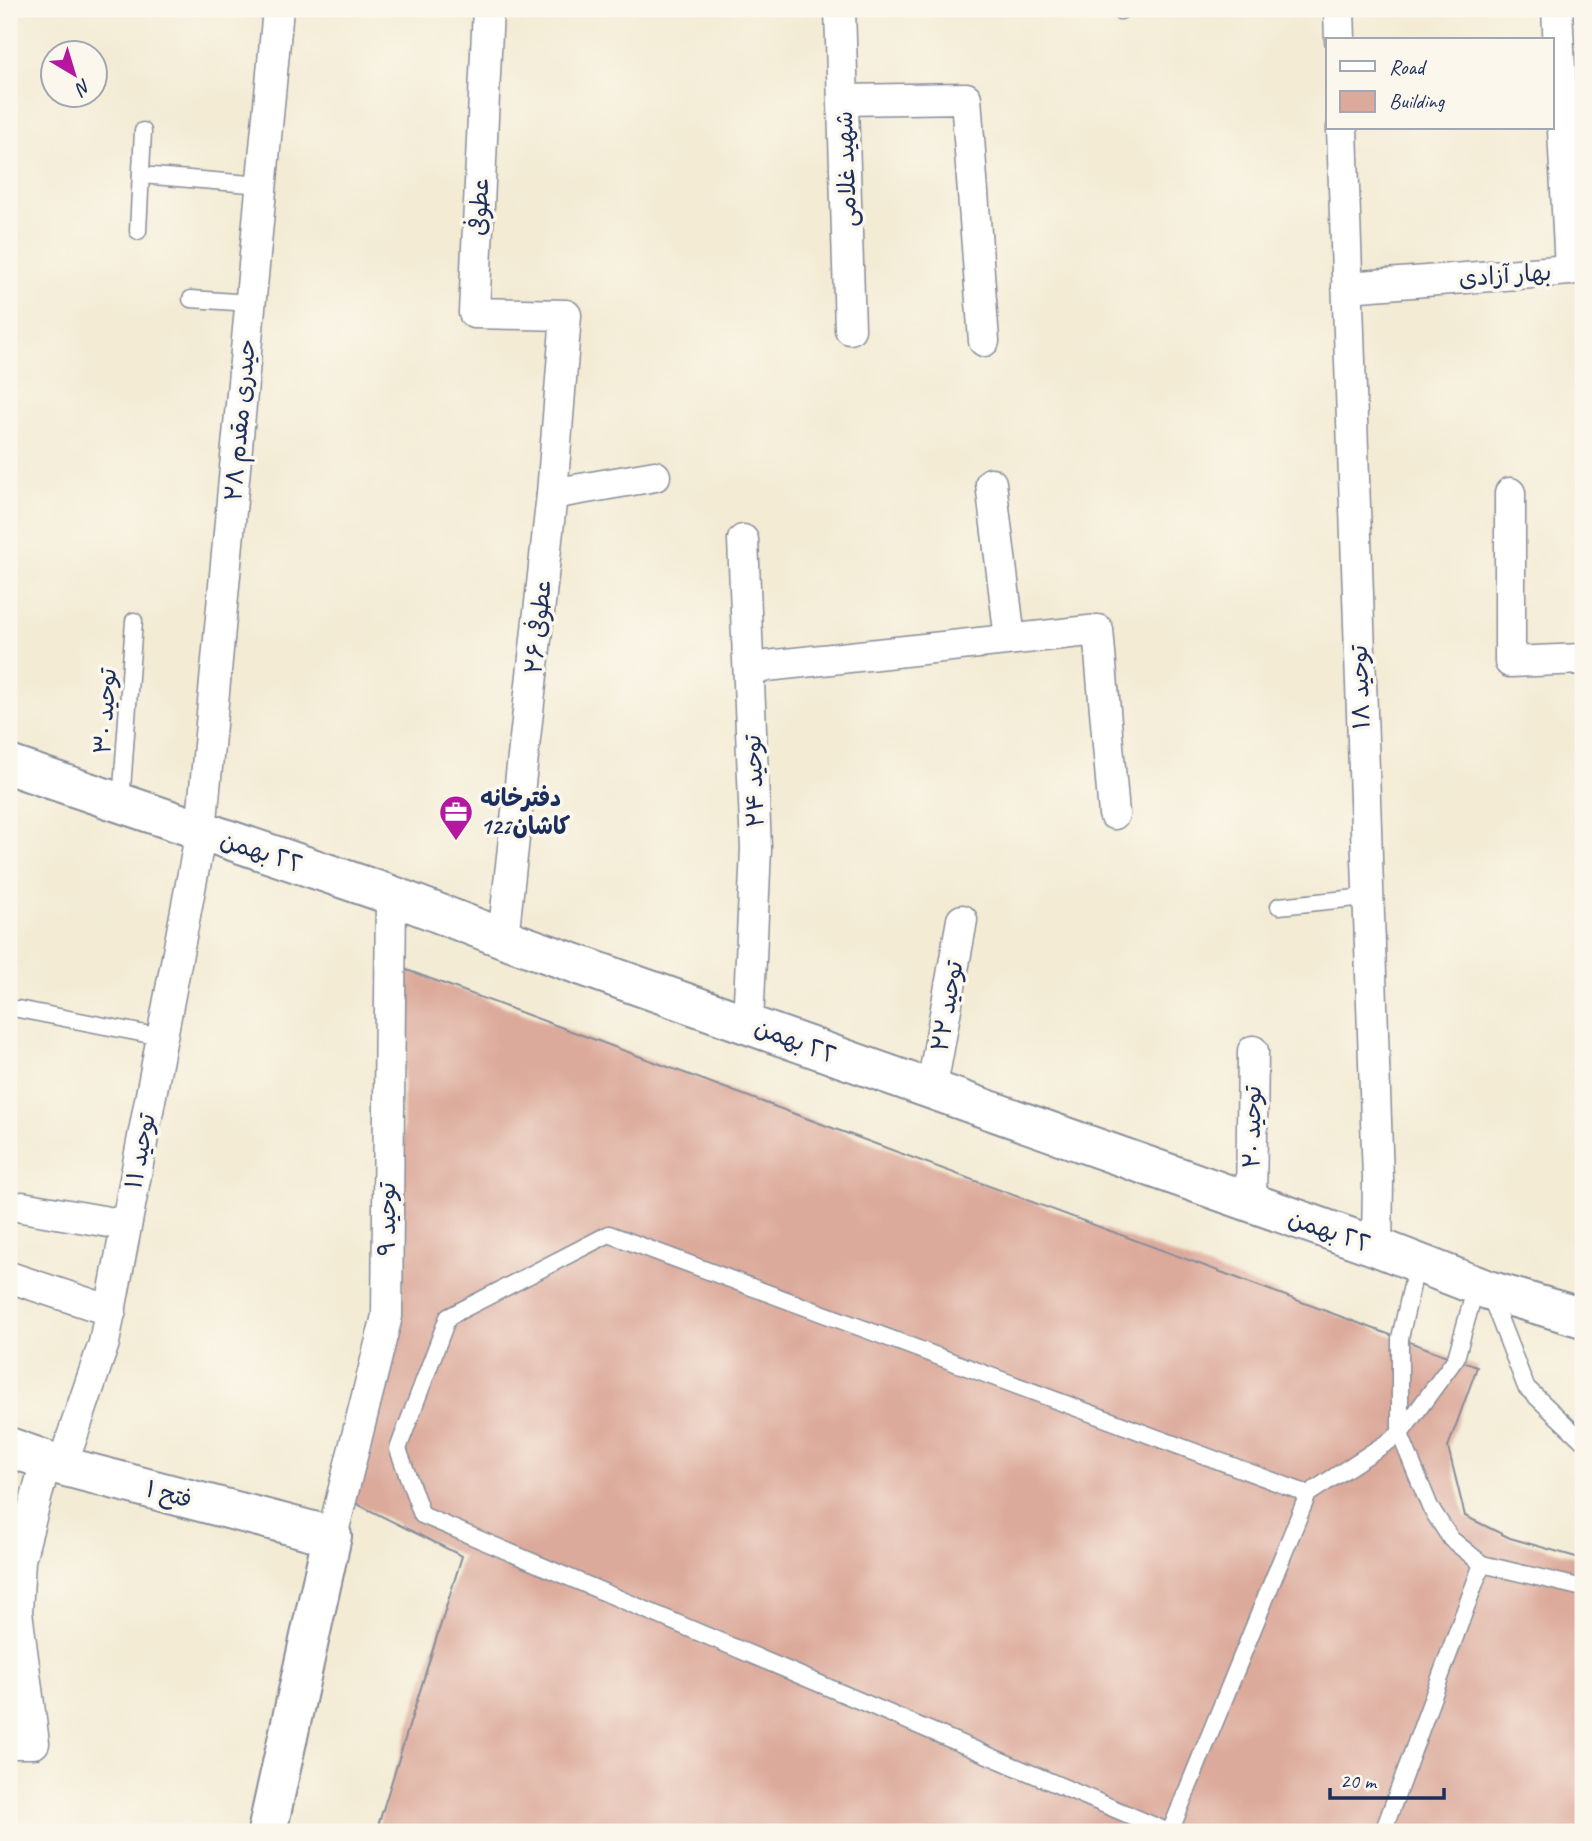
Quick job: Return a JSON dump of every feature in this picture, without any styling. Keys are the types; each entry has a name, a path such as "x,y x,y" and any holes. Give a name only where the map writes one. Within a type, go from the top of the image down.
{"main road":[{"name":"٢٢ بهمن","path":"9,765 391,895 503,938 748,1023 931,1092 1377,1247 1483,1287 1583,1318"},
{"name":"فتح ۱","path":"9,1447 54,1463 331,1536"},
{"path":"267,1832 331,1536"}],"street":[{"name":"حیدری مقدم ۲۸","path":"201,831 278,9"},
{"name":"عطوفی","path":"488,9 474,313 566,315"},
{"name":"شهید غلامی","path":"840,9 850,329"},
{"path":"1339,9 1340,38"},
{"name":"بهار آزادی","path":"1348,287 1570,270 1557,9"},
{"path":"844,100 966,99 984,341"},
{"name":"توحید ۱۸","path":"1342,130 1366,897 1378,1179 1377,1247"},
{"name":"عطوفی ۲۶","path":"503,938 552,494 566,315"},
{"path":"552,494 655,476"},
{"path":"991,483 1010,639"},
{"path":"1510,493 1510,662 1583,659"},
{"name":"توحید ۲۴","path":"743,540 756,849 748,1023"},
{"path":"749,668 1098,630 1114,814"},
{"name":"توحید ۱۱","path":"9,1750 34,1743 17,1612 20,1560 54,1463 104,1343 201,831"},
{"name":"توحید ۹","path":"331,1536 387,1316 391,895"},
{"name":"توحید ۲۲","path":"931,1092 962,920"},
{"name":"توحید ۲۰","path":"1251,1203 1253,1051"},
{"path":"22,1207 126,1225"},
{"path":"9,1277 111,1311"}],"lane":[{"path":"138,230 143,131"},
{"path":"141,175 262,185"},
{"path":"191,299 250,303"},
{"name":"توحید ۳۰","path":"121,804 134,621"},
{"path":"1279,906 1366,897"},
{"path":"18,1009 162,1037"},
{"path":"1308,1494 609,1234 448,1317 398,1449 422,1515 1170,1832 1308,1494 1400,1434 1456,1358 1483,1287"},
{"path":"1417,1262 1400,1338 1400,1434 1430,1507 1451,1539 1482,1564 1583,1588"},
{"path":"1483,1287 1526,1387 1583,1441"},
{"path":"1383,1832 1482,1564"}],"building":[{"path":"404,969 1477,1367 1448,1447 1465,1516 1510,1538 1583,1559 1583,1832 376,1832 462,1556 349,1500 402,1296"}],"place":[{"name":"دفترخانه 122کاشان","path":"456,842"}]}
